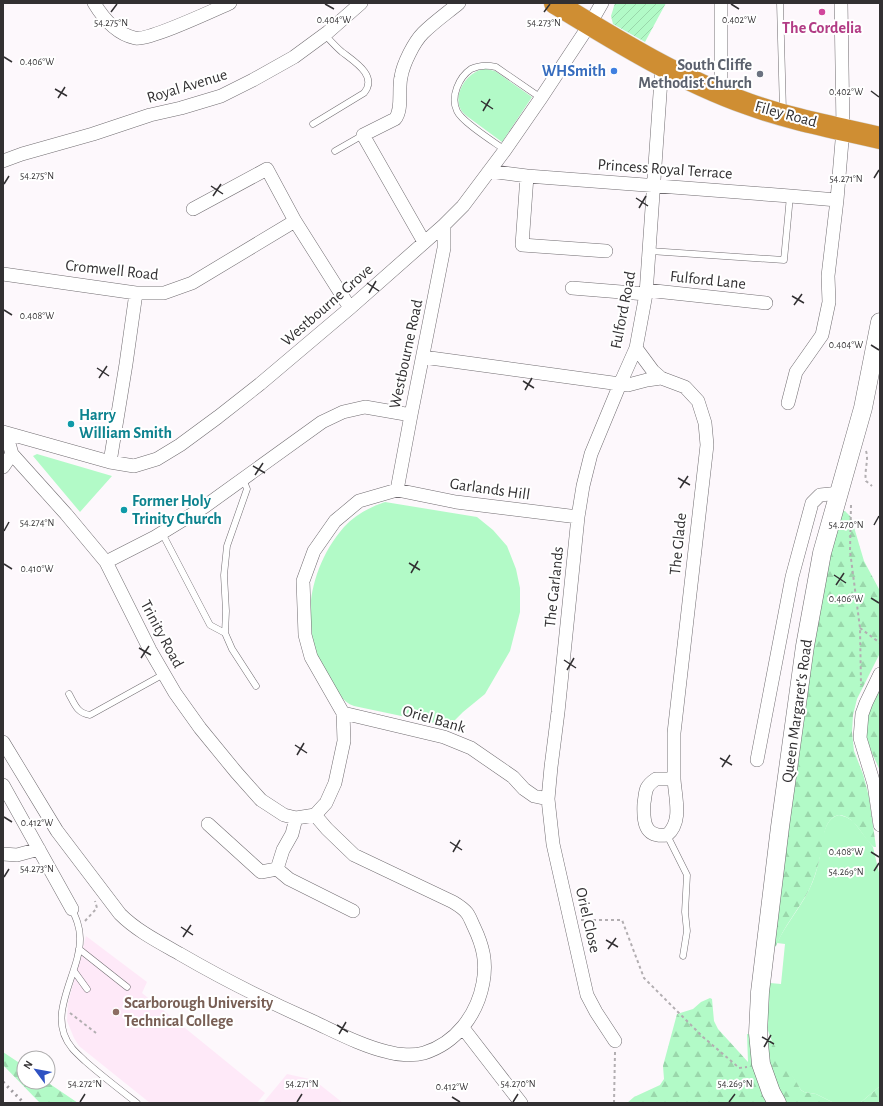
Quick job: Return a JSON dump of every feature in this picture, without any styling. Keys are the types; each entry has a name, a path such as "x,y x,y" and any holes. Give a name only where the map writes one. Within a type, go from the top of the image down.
{"highway":[{"name":"Filey Road","path":"555,3 662,65 721,94 749,105 880,138"}],"main road":[{"name":"Queen Margaret's Road","path":"777,1103 761,1064 758,1033 760,992 780,827 806,646 822,553 846,496 859,447 868,385 880,322"}],"street":[{"path":"94,3 103,18 119,32 136,38 150,35 189,21 230,3"},
{"name":"Royal Avenue","path":"3,161 150,115 181,108 221,96 254,80 294,57 325,35 362,3"},
{"path":"424,242 363,135 395,119 398,116 400,110 400,77 406,59 422,33 459,3"},
{"name":"Westbourne Grove","path":"5,432 110,462 134,466 157,459 180,445 260,384 350,308 463,206 505,150 541,98 590,24 602,3"},
{"path":"721,3 721,94"},
{"path":"788,403 796,372 822,335 829,302 828,276 837,200 843,129 842,3"},
{"name":"Fulford Road","path":"620,384 636,348 646,292 662,65"},
{"path":"193,209 267,169 295,221 350,308"},
{"name":"Princess Royal Terrace","path":"489,171 527,176 837,200"},
{"path":"527,176 522,245 606,251"},
{"name":"Cromwell Road","path":"3,274 136,293 164,293 192,283 295,221"},
{"name":"Westbourne Road","path":"397,490 410,415 444,248 444,224"},
{"name":"Fulford Lane","path":"572,288 646,292 766,303"},
{"path":"110,462 136,293"},
{"path":"636,348 653,371 661,378"},
{"path":"423,357 628,385 661,378"},
{"name":"The Glade","path":"661,378 685,387 698,401 705,423 707,445 674,733 674,779 677,816 676,823 672,831 667,835"},
{"name":"The Garlands","path":"548,800 578,517 583,486 591,454 620,384"},
{"path":"106,562 162,533 204,507 322,422 344,412 365,407 410,415"},
{"name":"Trinity Road","path":"5,432 12,454 66,514 106,562 150,650 175,693 200,728 261,800 271,808 284,815 296,818 315,815"},
{"path":"3,468 12,454"},
{"path":"3,742 57,831 120,914 130,924 200,966 262,998 363,1044 388,1052 407,1054 423,1053 445,1043 463,1028 479,1002 484,978 485,965 482,944 467,913 454,902 354,855 315,815 326,803 335,783 344,741 342,713 311,656 306,635 303,581 314,551 335,522 359,501 397,490"},
{"name":"Garlands Hill","path":"397,490 456,502 578,517"},
{"path":"757,760 792,577 812,503 820,495 846,496"},
{"path":"880,674 862,714 860,738 874,784 880,825"},
{"name":"Oriel Bank","path":"342,713 444,737 471,748 534,796 548,800"},
{"path":"667,835 662,836 649,832 644,824 643,814 647,788 656,779 674,779"},
{"path":"3,786 72,909"},
{"name":"Oriel Close","path":"548,800 553,844 588,995 596,1012 615,1041"},
{"path":"277,869 283,850 292,834 296,818"},
{"path":"208,824 261,872 277,869"},
{"path":"3,854 17,855 39,849"},
{"path":"277,869 289,879 353,911"},
{"path":"463,1028 521,1103"}],"lane":[{"path":"780,3 783,114"},
{"path":"313,124 364,93 368,88 369,83 363,69 341,52 325,35"},
{"path":"505,150 466,121 457,111 455,98 456,90 460,81 472,69 480,66 489,66 496,68 541,98"},
{"path":"335,151 363,135"},
{"path":"650,251 784,260 790,196"},
{"path":"243,478 247,489 228,546 224,575 226,610 225,633 232,649 256,686"},
{"path":"162,533 210,626 225,633"},
{"path":"69,694 76,707 83,714 90,715 164,674"},
{"path":"667,835 688,875 684,912 688,930 683,956"},
{"path":"72,909 79,928 80,937 74,971 62,1007 63,1029 66,1039 72,1048 100,1074 137,1103"},
{"path":"79,949 127,987"},
{"path":"74,971 87,989"}],"path":[{"path":"867,453 865,475 866,481 872,486"},
{"path":"846,496 850,551 860,628 861,685"},
{"path":"860,628 880,643"},
{"path":"79,928 97,908 95,899 104,893"},
{"path":"570,920 622,920 644,978 703,1037 733,1064 739,1068 761,1064"},
{"path":"62,1007 96,1033"},
{"path":"614,1103 615,1041"}],"shaded area":[{"name":"Scarborough University Technical College","path":"86,936 147,982 142,993 265,1093 257,1103 150,1103 79,1046 67,1021 68,1003"},
{"path":"287,1074 314,1080 343,1103 263,1103"}],"green space":[{"path":"615,3 666,3 645,42 613,24 611,16"},
{"path":"486,69 495,71 532,97 502,142 467,116 461,110 459,105 459,93 465,81 475,72"},
{"path":"37,454 112,476 80,512 33,456"},
{"path":"385,502 477,517 493,530 507,546 516,569 520,588 520,612 510,651 485,694 449,726 354,706 346,702 338,692 315,654 310,611 315,581 326,552 348,523 363,512"},
{"path":"842,511 845,511 851,517 864,561 880,591 880,653 857,699 853,715 852,732 854,751 863,774 869,797 876,847 870,843 855,824 845,817 839,815 830,820 825,829 822,850 809,890 774,947 772,945 823,579"},
{"path":"880,686 880,771 869,746 866,726 870,708"},
{"path":"839,815 853,821 873,847 880,877 880,1086 860,1103 834,1103 816,1094 801,1090 777,1051 769,1035 766,1022 770,983 781,984 785,944 777,943 805,897 812,882 817,868 826,827 833,818"},
{"path":"710,998 712,999 714,1021 718,1029 748,1062 747,1034 768,1038 772,1041 801,1090 816,1094 834,1103 627,1103 634,1097 660,1085 664,1079 663,1066 677,1014 693,1009 701,1002"},
{"path":"3,1052 16,1061 16,1078 3,1065"},
{"path":"880,1086 880,1103 860,1103"},
{"path":"56,1088 78,1103 40,1103 27,1090 56,1090"}],"railway":[{"path":"3,1082 24,1103"}],"place":[{"name":"The Cordelia","path":"822,12"},
{"name":"WHSmith","path":"614,71"},
{"name":"South Cliffe Methodist Church","path":"760,74"},
{"name":"Harry William Smith","path":"71,424"},
{"name":"Former Holy Trinity Church","path":"124,510"},
{"name":"Scarborough University Technical College","path":"116,1012"}]}
